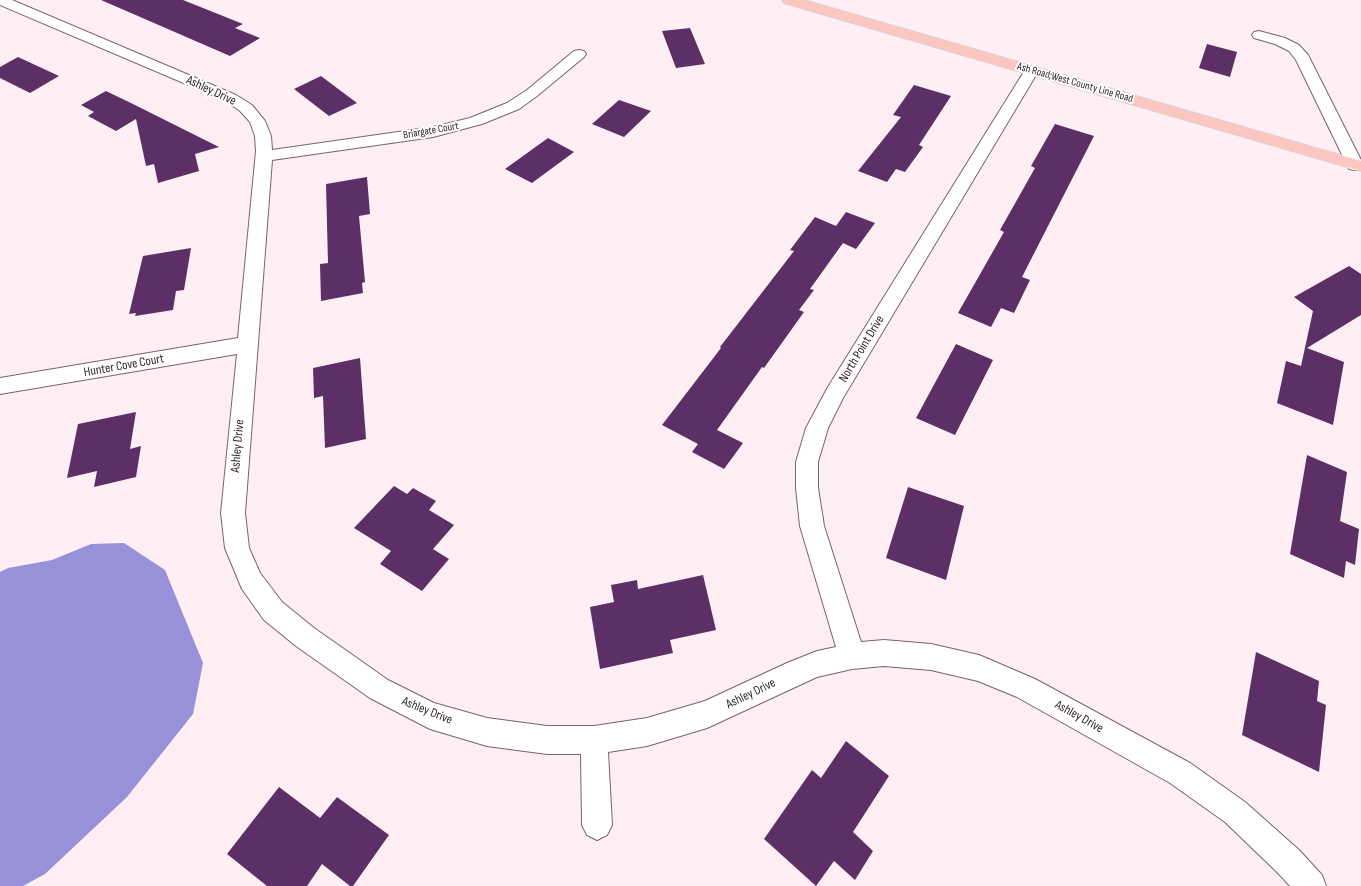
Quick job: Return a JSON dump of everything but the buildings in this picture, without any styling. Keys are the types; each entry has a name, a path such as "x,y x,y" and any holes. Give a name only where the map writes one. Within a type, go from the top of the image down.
{"main road":[{"name":"Ash Road;West County Line Road","path":"789,0 1358,165"}],"street":[{"name":"Ashley Drive","path":"0,0 231,98 246,108 257,121 263,136 264,156 233,513 237,548 251,581 273,611 305,637 379,689 430,714 486,732 547,740 594,740 648,732 707,714 796,672 817,664 852,656 884,654 931,656 979,668 1026,688 1180,773 1235,812 1288,861 1311,886"},
{"path":"1259,35 1280,41 1294,48 1304,58 1358,165"},
{"name":"Briargate Court","path":"264,156 433,132 476,122 513,106 532,93 579,54"},
{"name":"North Point Drive","path":"852,656 812,526 806,488 807,462 817,428 835,393 1032,70"},
{"name":"Hunter Cove Court","path":"0,386 247,344"},
{"path":"594,740 597,825"}],"shaded area":[{"path":"124,543 165,570 203,663 193,714 127,797 45,874 23,886 0,886 0,572 8,568 52,560 91,544"}]}
